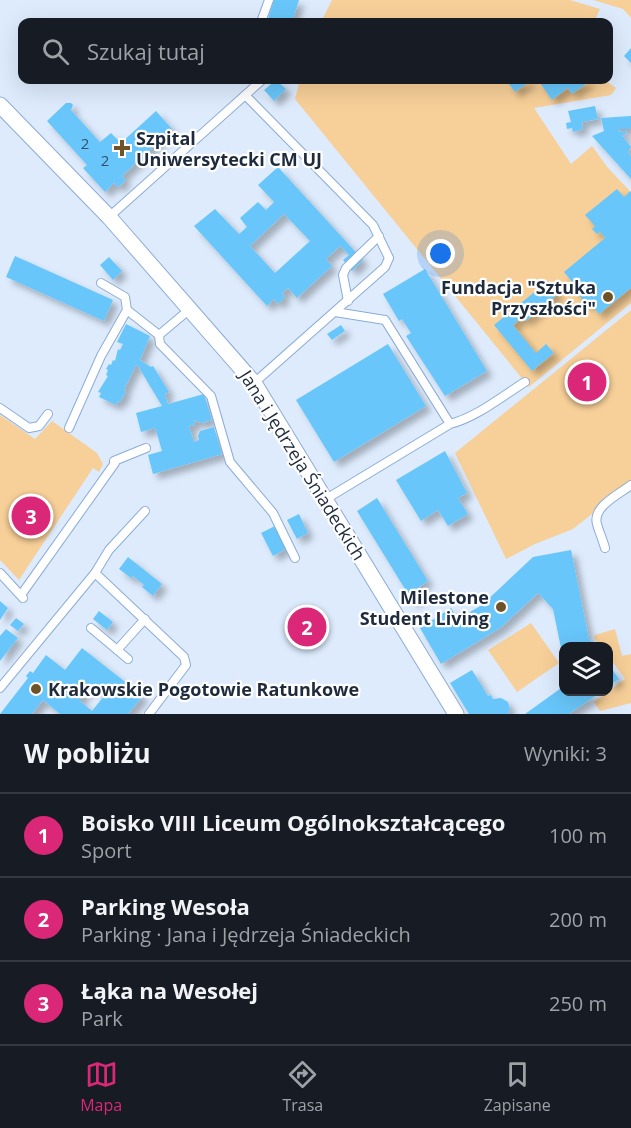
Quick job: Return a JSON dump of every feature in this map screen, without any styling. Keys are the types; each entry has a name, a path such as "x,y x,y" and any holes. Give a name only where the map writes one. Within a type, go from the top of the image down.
{"street":[{"name":"Jana i Jędrzeja Śniadeckich","path":"0,105 110,218 254,383 456,714"}],"lane":[{"path":"262,18 269,0"},
{"path":"110,218 257,84"},
{"path":"245,95 373,225 389,258 385,267 254,383"},
{"path":"348,301 343,275 345,268 379,236"},
{"path":"69,428 101,356 127,310 125,297 101,283"},
{"path":"159,335 190,309"},
{"path":"127,310 159,335 160,344 211,396 230,462 273,513 295,558"},
{"path":"335,312 385,320 450,424"},
{"path":"326,499 450,424 462,421 525,382"},
{"path":"0,408 29,428 39,426 48,414"},
{"path":"0,573 23,597 114,462 146,448"},
{"path":"606,548 597,526 596,517 599,510 631,486"},
{"path":"0,688 95,573 109,550 145,511"},
{"path":"95,573 184,657 186,665 150,714"},
{"path":"117,650 144,619"},
{"path":"91,628 128,659"}],"shaded area":[{"path":"332,0 570,0 600,9 596,18 323,18"},
{"path":"593,0 631,0 631,18 623,9"},
{"path":"299,84 610,84 616,88 611,95 534,108 571,164 592,146 608,168 631,192 631,303 529,387 295,99"},
{"path":"631,310 631,483 573,529 535,544 506,559 455,453"},
{"path":"0,415 35,439 52,421 97,453 103,464 99,472 93,468 19,580 0,560"},
{"path":"531,623 559,663 517,692 488,650"},
{"path":"615,629 622,656 631,654 631,703 600,711 594,702 602,696 613,696 613,688 625,679 613,662 613,642 598,642 594,638 595,635"}],"building":[{"path":"274,0 299,0 293,18 268,18"},
{"path":"631,48 631,63 624,56"},
{"path":"271,84 280,84 286,89 274,101 264,90"},
{"path":"509,84 526,84 515,92"},
{"path":"541,84 586,84 572,94 568,88 552,100"},
{"path":"66,103 73,105 71,110 100,142 111,133 121,143 156,111 172,129 122,176 126,180 118,187 114,183 105,192 83,168 87,165 47,121"},
{"path":"595,106 598,119 582,122 583,129 573,132 572,128 567,129 566,123 571,122 568,111"},
{"path":"631,116 631,129 618,129 620,132 625,131 627,134 622,135 631,147 628,152 631,156 631,179 592,136 604,131 601,118"},
{"path":"278,167 363,260 352,271 343,260 349,255 340,246 326,259 332,266 297,298 288,288 282,293 285,297 278,304 274,299 267,306 194,226 215,209 239,234 247,227 240,218 258,202 266,210 274,202 258,185","holes":["284,214 310,241 275,273 250,246"]},
{"path":"617,189 624,197 630,191 631,193 631,288 599,314 590,303 587,305 570,284 573,283 564,272 605,238 600,232 597,234 592,229 595,226 585,215"},
{"path":"15,256 113,300 104,321 6,277"},
{"path":"109,257 122,271 113,280 100,265"},
{"path":"425,269 487,371 445,396 406,336 411,333 402,319 399,321 383,294"},
{"path":"548,281 558,294 526,321 523,317 513,325 536,353 546,344 554,353 532,371 494,325"},
{"path":"126,324 150,336 140,360 153,366 169,392 165,394 168,404 204,394 212,420 201,423 194,420 195,425 189,426 194,442 199,440 200,431 214,427 222,454 153,474 148,455 162,451 155,428 141,432 136,413 162,406 138,366 136,365 124,390 126,391 116,405 99,397 101,393 98,392 108,376 106,369 113,360 115,361 118,349 120,350 123,344 117,342"},
{"path":"341,325 345,331 332,340 327,334"},
{"path":"388,344 426,406 334,462 296,400"},
{"path":"445,451 467,493 458,498 468,514 448,526 438,510 421,521 396,480"},
{"path":"377,498 428,581 416,589 421,597 413,602 357,511"},
{"path":"299,514 308,533 297,539 287,520"},
{"path":"275,526 286,549 273,556 261,533"},
{"name":"Milestone Student Living","path":"571,550 589,639 592,642 560,642 553,609 538,593 500,628 441,664 420,628 451,608 458,619 482,605 533,557"},
{"path":"128,557 162,584 153,596 133,576 131,578 119,569"},
{"path":"0,601 8,608 0,620"},
{"path":"99,611 113,622 107,630 93,619"},
{"path":"16,618 24,624 18,631 10,625"},
{"path":"6,629 18,638 0,661 0,636"},
{"path":"82,648 143,696 128,714 60,714 43,700 32,714 0,714 28,678 26,676 30,671 33,673 46,655 65,670","holes":["91,685 104,696 92,711 79,700"]},
{"path":"472,670 488,696 491,695 493,699 501,698 508,702 510,709 508,714 469,714 450,683"},
{"path":"613,671 619,679 613,683"},
{"path":"559,690 559,696 595,696 569,714 525,714"}],"place":[{"name":"Szpital Uniwersytecki CM UJ","path":"122,148"},
{"name":"Fundacja \"Sztuka Przyszłości\"","path":"608,297"},
{"name":"Boisko VIII Liceum Ogólnokształcącego","path":"587,382"},
{"name":"Łąka na Wesołej","path":"31,516"},
{"name":"Milestone Student Living","path":"501,607"},
{"name":"Parking Wesoła","path":"307,627"},
{"name":"Krakowskie Pogotowie Ratunkowe","path":"36,689"}]}
